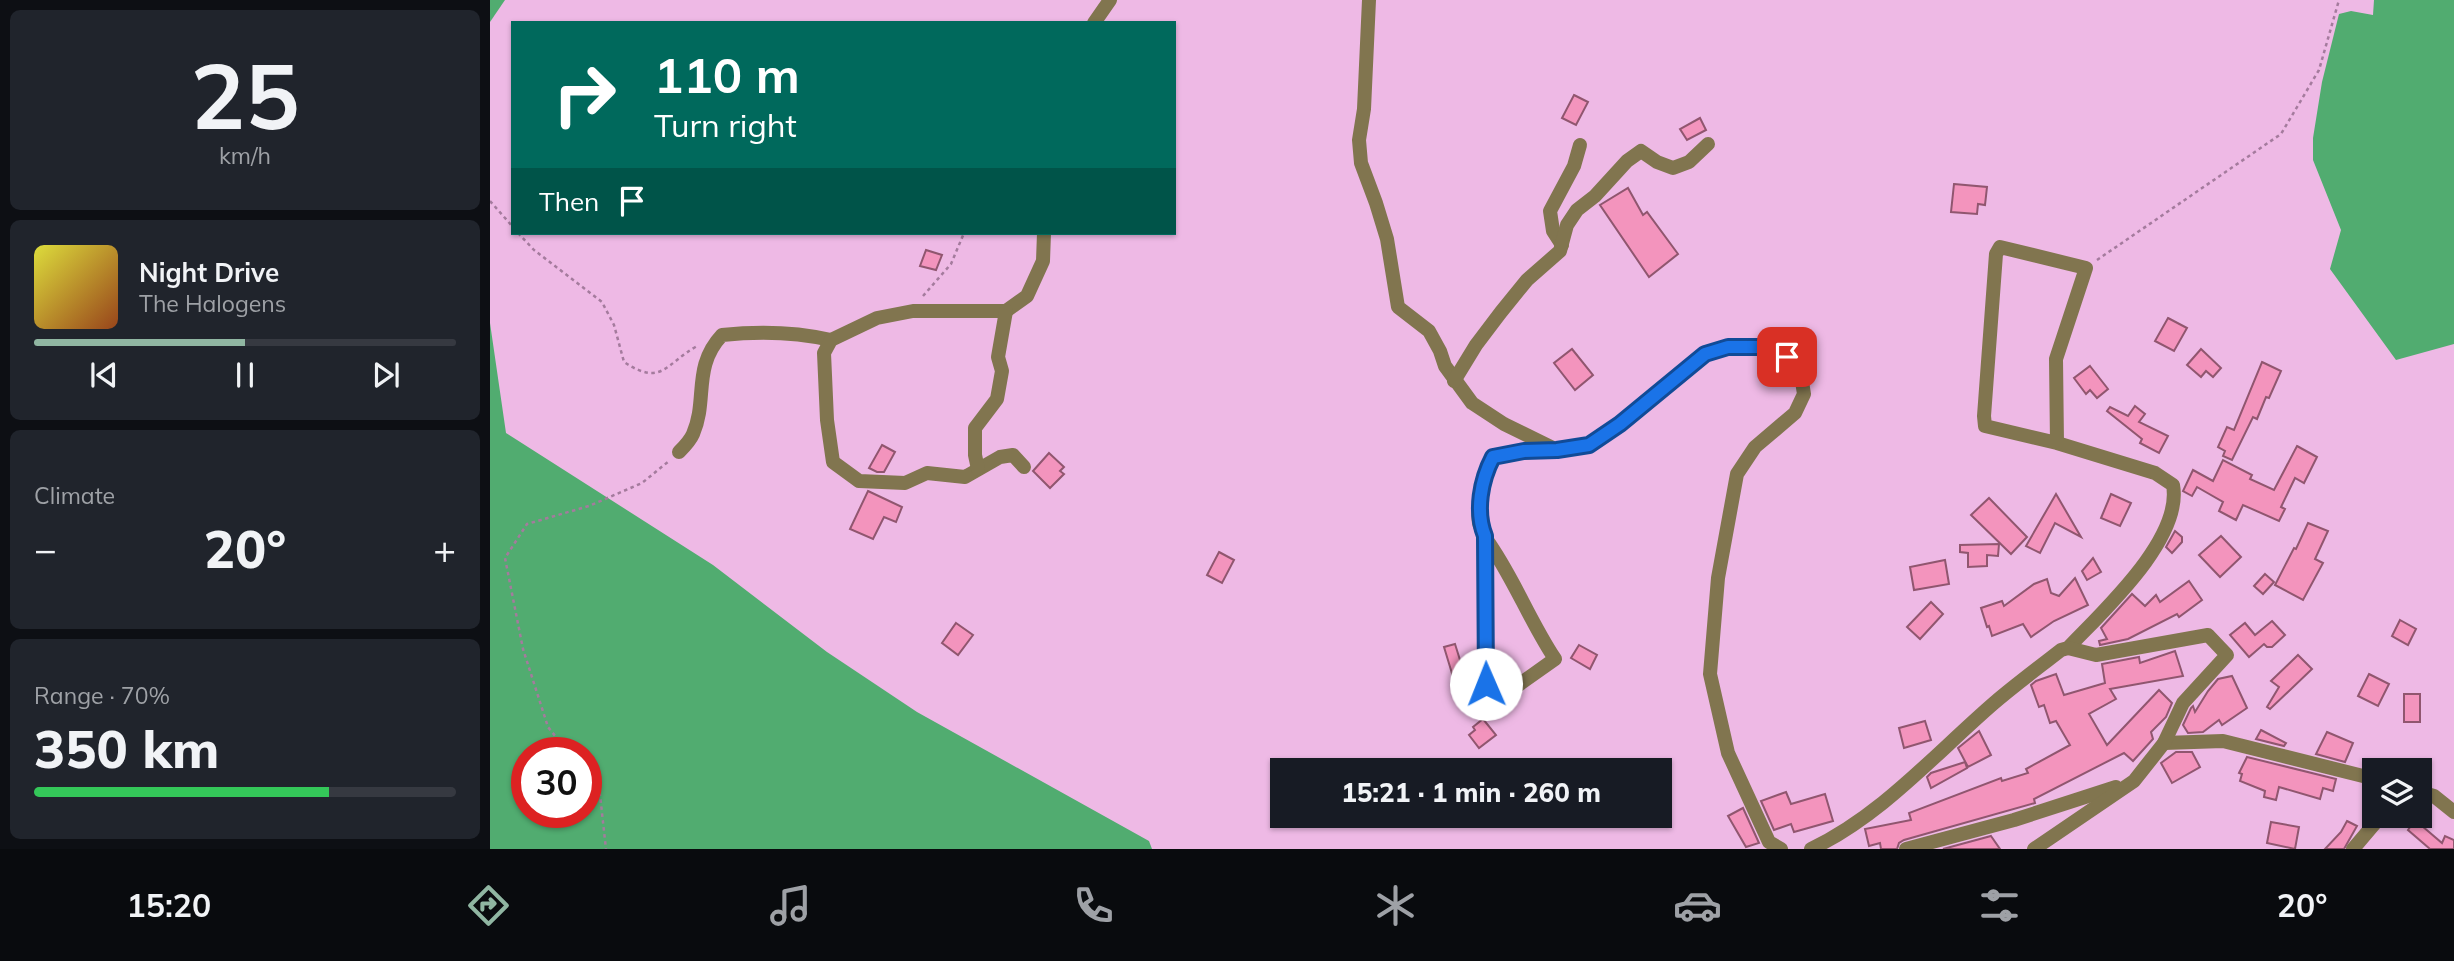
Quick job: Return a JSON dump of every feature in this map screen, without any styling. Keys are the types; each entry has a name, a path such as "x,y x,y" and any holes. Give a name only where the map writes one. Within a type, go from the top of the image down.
{"street":[{"path":"1095,21 1110,0"},
{"path":"1369,0 1364,109 1359,140 1361,163 1377,203 1387,239 1398,307 1429,331 1454,381 1472,403 1504,424 1557,450"},
{"path":"1454,381 1476,345 1527,280 1560,251 1566,225 1577,210 1595,196 1627,161 1641,150 1657,162 1673,168 1689,162 1708,144"},
{"path":"1562,245 1553,231 1550,211 1574,166 1580,145"},
{"path":"679,452 692,436 699,414 703,371 713,345 722,335 753,332 831,340 877,318 913,311 1006,311 1027,296 1043,261 1044,235"},
{"path":"1811,849 1837,836 1916,776 1994,703 2061,650 2068,648 2138,575 2171,518 2175,496 2173,485 2155,473 2057,443 1985,426 1996,254 2000,247 2086,268 2056,359 2057,443"},
{"path":"978,470 975,428 997,399 1002,371 998,357 1006,311"},
{"path":"831,340 824,354 827,420 833,462 859,481 905,483 927,473 965,477 1000,457 1013,455 1024,467"},
{"path":"1485,536 1486,708 1555,659 1539,635 1479,521 1485,472 1493,457 1524,451 1589,445 1620,424 1705,354 1728,347 1763,347 1787,357 1800,369 1804,394 1795,413 1755,447 1737,474 1718,578 1710,674 1728,753 1769,842 1781,849"},
{"path":"2034,849 2134,781 2164,743 2183,703 2227,655 2208,635 2096,656 2068,648"},
{"path":"2164,743 2223,741 2362,776"},
{"path":"1906,849 2014,820 2134,781"},
{"path":"2432,795 2454,813"},
{"path":"2353,849 2371,828"}],"path":[{"path":"2086,268 2281,134 2319,70 2339,0"},
{"path":"490,201 511,225"},
{"path":"520,235 534,250 602,302 614,325 624,362 641,373 652,375 672,365 701,343 722,335"},
{"path":"913,311 951,264 963,235"},
{"path":"556,737 548,727 527,662 505,558 527,524 589,506 642,483 679,452"},
{"path":"602,813 606,849"}],"green space":[{"path":"490,0 505,0 490,22"},
{"path":"2374,0 2454,0 2454,344 2396,360 2330,269 2341,230 2313,160 2313,138 2322,82 2339,14 2351,11 2373,15"},
{"path":"490,323 506,433 713,565 827,652 917,712 1149,841 1152,849 490,849"}],"building":[{"path":"1574,95 1588,102 1576,125 1562,118"},
{"path":"1700,118 1706,130 1687,140 1680,129"},
{"path":"1954,184 1987,187 1985,205 1978,204 1977,214 1951,212"},
{"path":"1628,188 1643,215 1647,212 1678,254 1649,277 1600,205"},
{"path":"926,250 942,255 936,270 920,266"},
{"path":"2168,318 2187,328 2174,351 2155,341"},
{"path":"1572,349 1593,375 1575,390 1554,363"},
{"path":"2201,349 2221,368 2213,377 2206,371 2201,377 2187,365"},
{"path":"2262,362 2281,371 2269,398 2266,397 2257,419 2253,417 2232,460 2223,456 2225,451 2218,447 2227,427 2234,430"},
{"path":"2090,366 2108,389 2097,398 2090,390 2086,394 2074,378"},
{"path":"2135,406 2145,414 2139,422 2168,436 2159,453 2140,443 2142,439 2107,411 2110,407 2128,416"},
{"path":"882,445 895,452 884,472 877,472 869,468"},
{"path":"2297,446 2317,457 2304,483 2295,478 2281,507 2285,509 2279,521 2243,505 2236,520 2219,511 2223,502 2197,487 2192,496 2183,491 2193,470 2213,481 2223,460 2252,475 2250,479 2274,490"},
{"path":"1049,453 1064,467 1060,471 1064,474 1050,488 1033,471"},
{"path":"868,491 902,507 896,522 884,517 873,539 850,529"},
{"path":"2056,494 2081,537 2055,523 2040,553 2026,546"},
{"path":"2111,494 2131,503 2120,526 2101,518"},
{"path":"1989,498 2027,537 2011,554 1971,515"},
{"path":"2308,523 2328,531 2315,559 2323,563 2303,600 2275,585"},
{"path":"2175,531 2182,537 2182,542 2172,553 2166,547"},
{"path":"2221,536 2241,557 2220,577 2199,555"},
{"path":"1999,544 1998,556 1987,555 1987,566 1968,567 1968,553 1960,552 1960,545"},
{"path":"1219,552 1234,560 1222,583 1207,575"},
{"path":"2093,558 2101,572 2087,580 2082,571"},
{"path":"1945,560 1949,584 1914,590 1910,567"},
{"path":"2265,574 2274,582 2263,594 2254,586"},
{"path":"2075,578 2088,605 2054,621 2031,637 2023,624 1992,636 1981,608 2002,601 2004,606 2034,584 2047,579 2051,593 2059,596"},
{"path":"2189,581 2202,600 2179,617 2177,614 2128,639 2100,645 2099,641 2107,639 2101,628 2132,594 2145,606 2156,595 2160,602"},
{"path":"1931,602 1943,614 1920,639 1907,627"},
{"path":"2400,620 2416,629 2408,645 2392,636"},
{"path":"2272,621 2285,635 2272,647 2264,644 2249,657 2230,635 2245,623 2255,635"},
{"path":"956,623 973,635 958,655 942,643"},
{"path":"1455,644 1465,676 1454,680 1444,647"},
{"path":"1579,645 1597,655 1590,669 1571,658"},
{"path":"2175,651 2183,676 2110,689 2116,699 2089,714 2107,745 2159,690 2172,703 2166,717 2151,732 2153,739 2133,761 2124,753 2034,799 2035,803 1904,840 1899,843 1897,849 1881,849 1880,843 1869,846 1865,829 1911,820 1909,813 2001,778 2002,781 2028,773 2026,769 2070,745 2056,721 2050,723 2044,705 2039,707 2031,685 2036,681 2056,674 2064,695 2105,683 2102,664 2139,657 2140,663"},
{"path":"2298,655 2312,669 2270,709 2267,707 2279,687 2271,681"},
{"path":"2369,674 2389,684 2378,706 2358,696"},
{"path":"2232,676 2247,708 2222,725 2219,720 2203,732 2188,733 2183,725 2191,708 2193,706 2195,712 2218,679"},
{"path":"2404,694 2420,694 2420,722 2404,722"},
{"path":"1483,719 1496,735 1479,748 1469,735 1475,730 1473,727"},
{"path":"1925,721 1931,740 1904,748 1899,728"},
{"path":"2261,730 2286,743 2284,746 2256,739"},
{"path":"1979,731 1991,755 1968,767 1958,748"},
{"path":"2327,732 2353,743 2345,762 2316,754"},
{"path":"2176,752 2192,752 2200,767 2172,783 2161,763"},
{"path":"2247,757 2336,779 2333,791 2323,788 2320,799 2279,787 2276,800 2264,797 2265,791 2240,781 2242,774 2239,773"},
{"path":"1965,762 1967,768 1931,788 1927,777 1931,773"},
{"path":"1786,792 1791,804 1825,794 1833,821 1794,832 1791,824 1774,830 1761,801"},
{"path":"1743,808 1759,843 1746,847 1728,816"},
{"path":"2347,821 2357,826 2344,849 2325,849 2341,832"},
{"path":"2271,822 2299,827 2295,849 2267,843"},
{"path":"2424,828 2442,843 2445,836 2454,840 2454,849 2430,849 2408,830"},
{"path":"1991,836 2000,849 1943,849"}],"route":[{"path":"1486,684 1485,536 1479,521 1485,472 1493,457 1524,451 1589,445 1620,424 1705,354 1728,347 1763,347 1787,357"}]}
